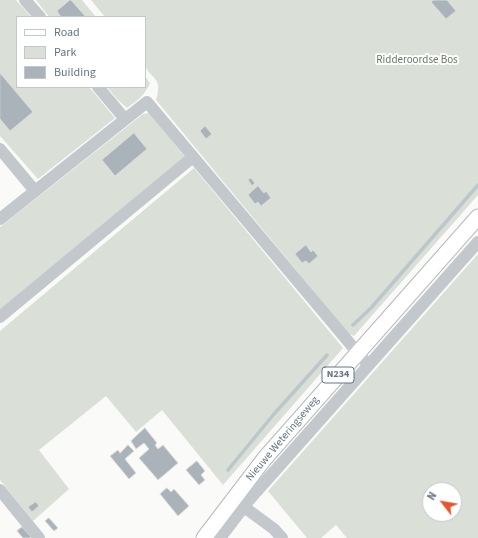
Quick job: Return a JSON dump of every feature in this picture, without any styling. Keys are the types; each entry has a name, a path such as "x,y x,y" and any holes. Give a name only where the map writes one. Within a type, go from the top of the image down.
{"main road":[{"name":"Nieuwe Weteringseweg","path":"204,538 265,458 478,217"}],"street":[{"path":"25,0 39,16"},
{"path":"99,88 125,119"},
{"path":"0,219 147,102 368,365"},
{"path":"0,148 36,191"},
{"path":"0,317 194,157"},
{"name":"Nieuwe Weteringseweg","path":"220,538 244,507 478,242"},
{"path":"0,490 39,538"},
{"path":"244,507 274,529 282,538"}],"green space":[{"path":"0,0 16,0 30,16 16,16 16,88 90,88 115,118 38,179 0,136"},
{"path":"36,0 82,0 95,16 48,16"},
{"name":"Ridderoordse Bos","path":"91,0 478,0 478,195 354,336 349,334 156,100 158,92 157,82 146,66 146,16 104,16"},
{"path":"146,77 150,83 141,97 127,108 108,88 146,88"},
{"path":"149,113 185,157 0,311 0,227 143,114"},
{"path":"194,168 343,348 223,485 162,410 136,432 106,396 39,450 69,489 33,521 0,480 0,331"},
{"path":"478,254 478,538 347,538 336,525 321,538 307,538 268,491"}],"building":[{"path":"71,0 85,16 60,16 57,11"},
{"path":"434,0 447,0 456,11 446,19 431,2"},
{"path":"0,73 33,112 10,131 0,119"},
{"path":"205,126 212,134 206,139 200,131"},
{"path":"134,133 147,149 115,176 102,160"},
{"path":"251,178 255,183 252,186 248,180"},
{"path":"258,186 264,193 266,191 271,198 261,206 258,202 255,204 248,195"},
{"path":"306,245 311,252 313,250 318,256 309,264 306,261 302,263 295,254"},
{"path":"145,428 157,443 155,445 158,449 163,445 178,463 158,480 139,458 149,449 144,443 136,449 131,441"},
{"path":"128,445 134,451 125,459 136,473 129,479 110,456 118,450 120,453"},
{"path":"197,461 205,471 201,475 205,480 199,485 186,470"},
{"path":"167,488 171,492 174,489 189,506 178,516 160,494"},
{"path":"36,502 39,506 32,512 28,507"},
{"path":"49,518 58,528 54,531 45,521"},
{"path":"22,527 31,537 23,538 17,531"}],"waterway":[{"path":"353,325 371,308 478,185"},
{"path":"228,470 274,414 327,355"}]}
